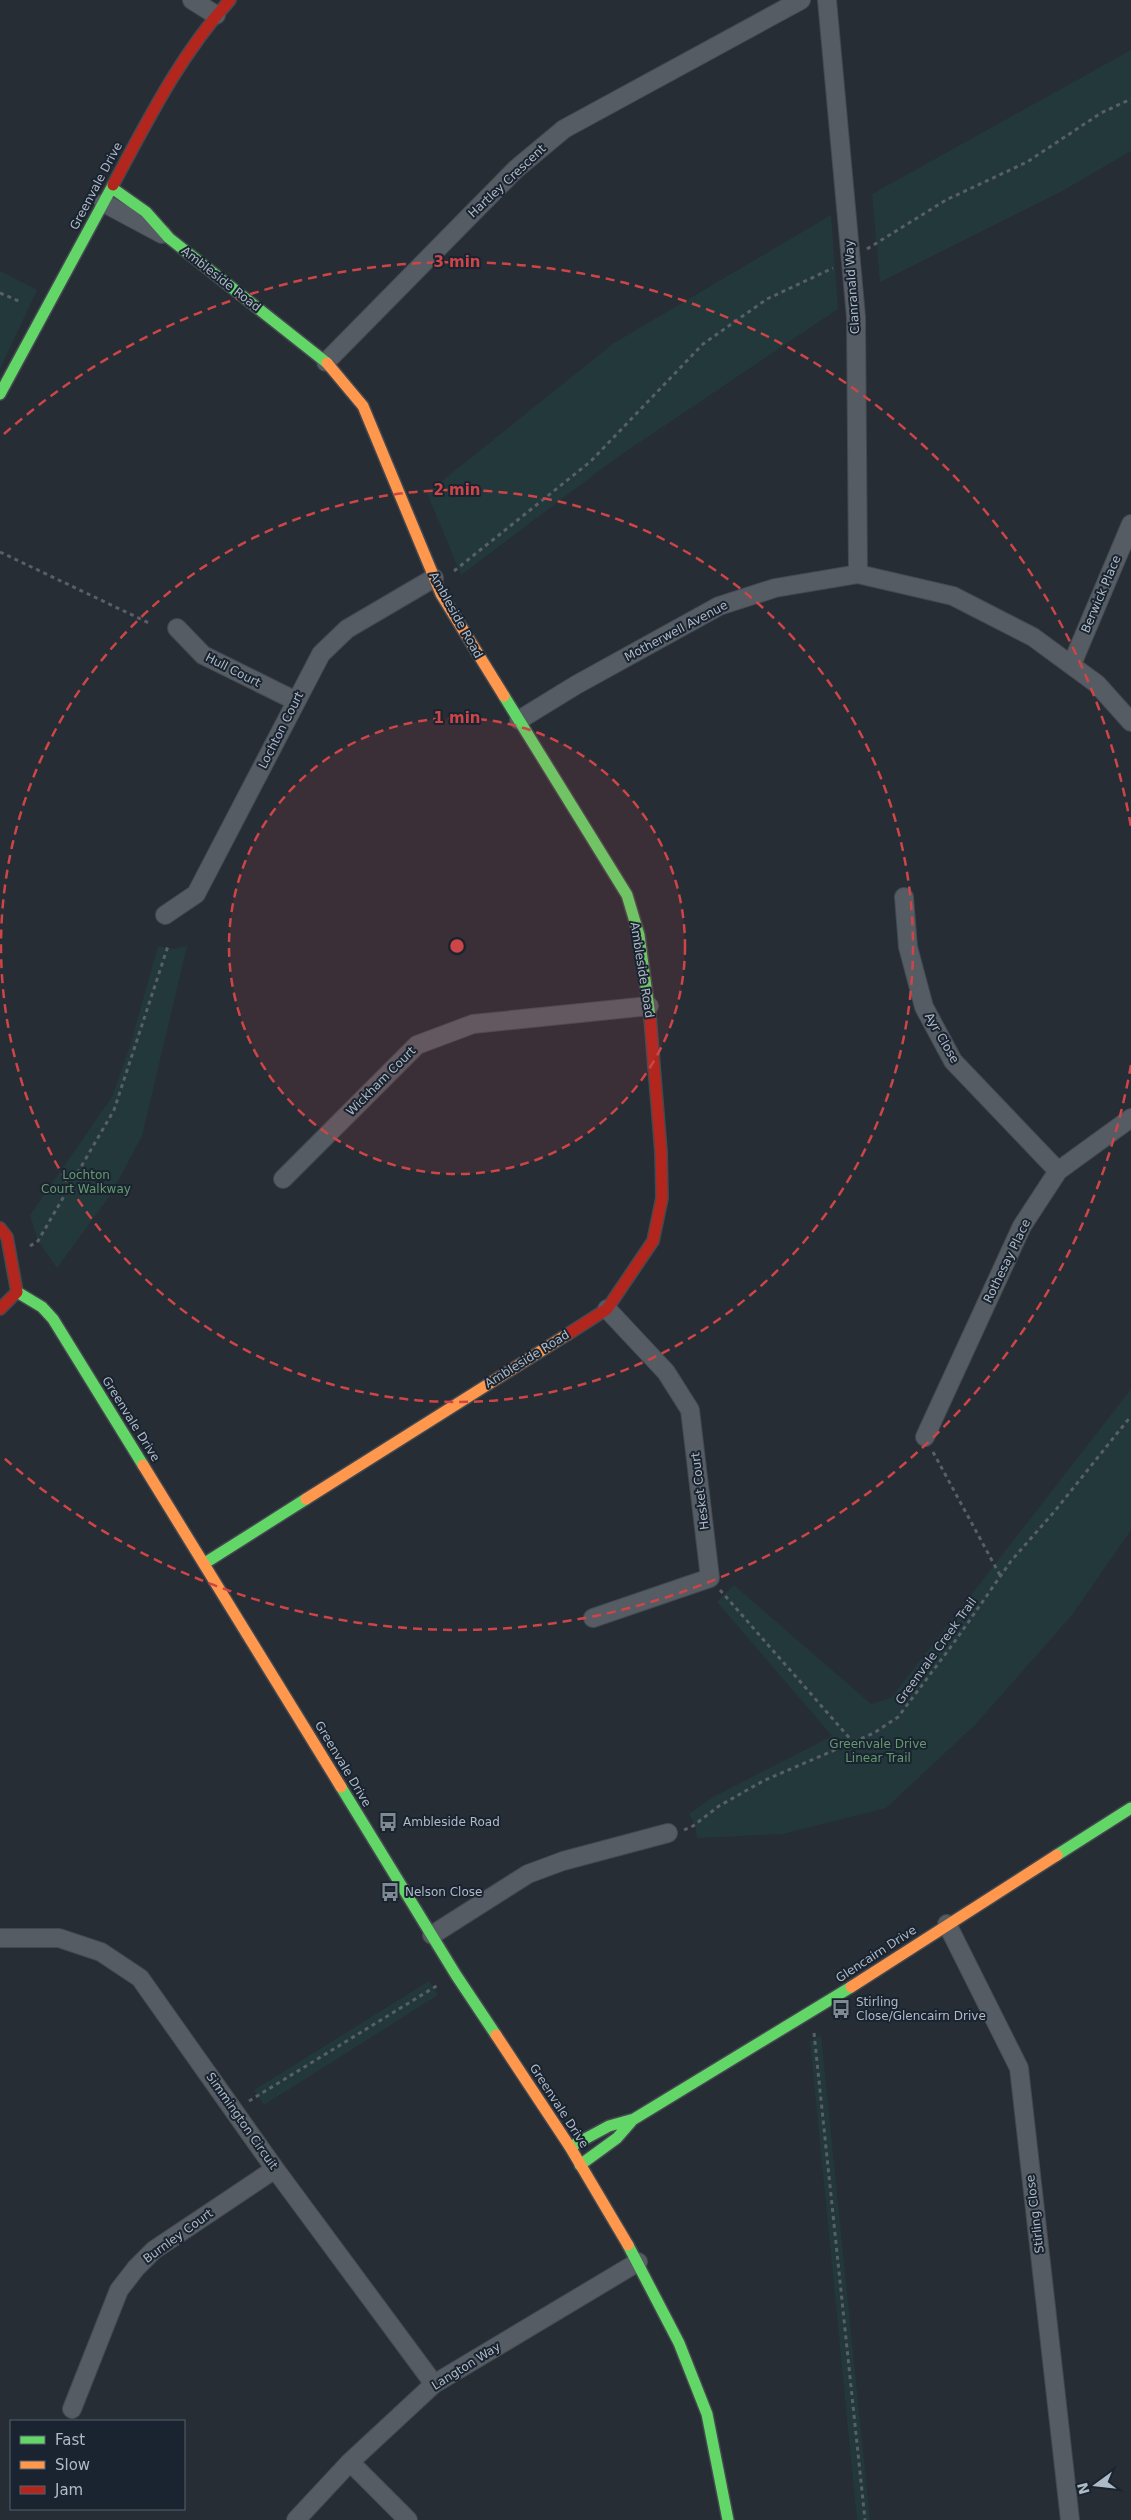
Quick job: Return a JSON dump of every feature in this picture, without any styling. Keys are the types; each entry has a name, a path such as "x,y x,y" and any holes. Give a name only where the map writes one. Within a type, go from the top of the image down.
{"street":[{"path":"192,0 216,15"},
{"name":"Greenvale Drive","path":"0,394 108,196 149,116 186,56 216,15 230,0"},
{"name":"Hartley Crescent","path":"326,362 516,169 564,129 801,0"},
{"name":"Clanranald Way","path":"827,0 856,316 858,574"},
{"name":"Ambleside Road","path":"108,196 169,238 326,362 363,406 434,578 482,662 627,895 639,935 649,1006 661,1152 662,1198 654,1241 608,1309 205,1563"},
{"name":"Berwick Place","path":"1072,664 1131,524"},
{"name":"Motherwell Avenue","path":"519,720 576,685 719,606 775,588 858,574 953,596 1033,636 1097,684 1131,722"},
{"name":"Lochton Court","path":"165,915 196,894 321,654 347,629 434,578"},
{"name":"Hull Court","path":"177,628 203,655 296,701"},
{"name":"Ayr Close","path":"904,897 908,947 924,1007 953,1061 1058,1172"},
{"name":"Wickham Court","path":"283,1179 417,1045 473,1024 649,1006"},
{"name":"Rothesay Place","path":"926,1437 1022,1226 1058,1172 1131,1118"},
{"path":"0,1228 7,1237 17,1292 0,1309"},
{"name":"Greenvale Drive","path":"17,1292 38,1302 55,1318 68,1345 205,1563 456,1974 570,2147 638,2262 679,2343 707,2414 728,2520"},
{"name":"Hesket Court","path":"608,1309 666,1372 690,1410 710,1578"},
{"path":"593,1618 710,1578"},
{"name":"Glencairn Drive","path":"570,2147 610,2126 634,2119 812,2012 1131,1808"},
{"path":"432,1935 528,1874 563,1862 668,1833"},
{"name":"Stirling Close","path":"947,1924 1019,2068 1070,2520"},
{"name":"Simmington Circuit","path":"0,1938 60,1938 101,1952 140,1978 275,2168 434,2384"},
{"name":"Glencairn Drive","path":"580,2165 617,2138 634,2119"},
{"name":"Burnley Court","path":"72,2409 119,2290 136,2268 154,2250 275,2168"},
{"name":"Langton Way","path":"296,2520 350,2462 434,2384 638,2262"},
{"path":"350,2462 408,2520"}],"path":[{"path":"451,573 590,462 703,344 767,300 851,260 946,200 1027,162 1101,113 1131,99"},
{"path":"0,293 21,302"},
{"path":"0,552 149,623"},
{"path":"26,1248 38,1241 114,1110 168,946"},
{"name":"Greenvale Creek Trail","path":"668,1833 693,1826 719,1806 763,1781 874,1733 898,1717 953,1644 1011,1561 1054,1512 1131,1416"},
{"path":"926,1437 1001,1577"},
{"path":"710,1578 853,1742"},
{"path":"234,2110 456,1974"},
{"path":"812,2012 865,2520"}],"green space":[{"path":"1131,50 1131,151 1066,189 880,282 872,194"},
{"path":"831,215 838,309 619,456 461,575 427,493 614,343"},
{"path":"0,271 37,290 0,369"},
{"name":"Lochton Court Walkway","path":"158,946 173,949 187,946 142,1136 111,1194 57,1268 38,1241 30,1215 112,1097 130,1046"},
{"name":"Greenvale Drive Linear Trail","path":"1131,1389 1131,1530 1072,1615 975,1725 886,1808 783,1834 697,1838 695,1825 689,1814 713,1797 832,1736 717,1602 734,1585 871,1704 891,1698"},
{"path":"429,1981 438,1995 264,2105 254,2090"},
{"path":"821,2035 870,2520 857,2520 810,2041"}],"traffic: fast":[{"path":"0,394 113,185"},
{"path":"112,188 146,212 169,238 327,363"},
{"path":"504,696 627,895 639,935 650,1017"},
{"path":"17,1292 42,1307 53,1319 143,1465"},
{"path":"205,1563 306,1499"},
{"path":"341,1787 456,1975 496,2035"},
{"path":"1057,1855 1131,1808"},
{"path":"570,2147 609,2126 634,2119 851,1987"},
{"path":"580,2165 617,2138 631,2122"},
{"path":"628,2245 679,2343 707,2414 728,2520"}],"traffic: slow":[{"path":"327,363 363,406 441,594 504,696"},
{"path":"306,1499 568,1334"},
{"path":"143,1465 341,1787"},
{"path":"851,1987 1057,1855"},
{"path":"496,2035 570,2147 628,2245"}],"traffic: jam":[{"path":"113,185 152,112 180,66 212,21 230,0"},
{"path":"568,1334 607,1309 653,1241 662,1198 661,1152 650,1017"},
{"path":"0,1228 7,1237 17,1292"},
{"path":"0,1309 17,1292"}],"place":[{"name":"Ambleside Road","path":"388,1822"},
{"name":"Nelson Close","path":"390,1892"},
{"name":"Stirling Close/Glencairn Drive","path":"841,2009"}]}
